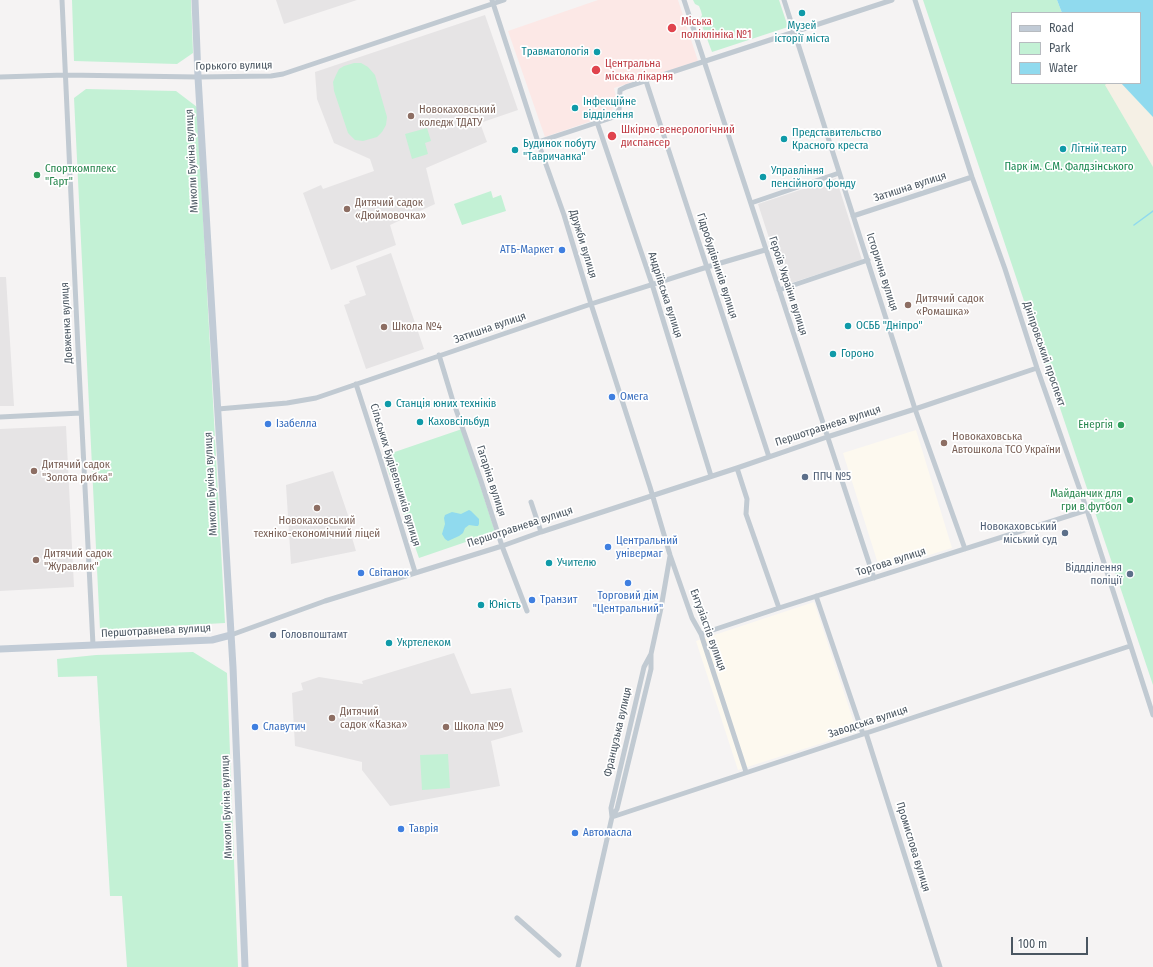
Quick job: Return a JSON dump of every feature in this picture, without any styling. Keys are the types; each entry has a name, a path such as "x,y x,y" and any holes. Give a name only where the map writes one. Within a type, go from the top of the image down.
{"street":[{"name":"Довженка вулиця","path":"62,0 93,646"},
{"name":"Миколи Букіна вулиця","path":"195,0 198,77 231,635 245,967"},
{"name":"Горького вулиця","path":"0,77 65,75 198,77 271,76 283,74 493,2 504,0"},
{"name":"Героїв України вулиця","path":"684,0 874,578"},
{"name":"Історична вулиця","path":"784,0 915,409 965,549"},
{"path":"538,142 614,117 619,110 620,90 626,87 892,0"},
{"name":"Дніпровський проспект","path":"915,0 972,177 1087,510 1153,715"},
{"name":"Дружби вулиця","path":"493,2 538,142 564,215 652,495"},
{"name":"Гідробудівників вулиця","path":"646,81 769,457"},
{"name":"Андріївська вулиця","path":"597,122 652,284 711,476"},
{"path":"751,203 840,173"},
{"name":"Затишна вулиця","path":"854,216 972,177"},
{"name":"Затишна вулиця","path":"218,409 287,404 316,398 591,304 765,250"},
{"path":"779,290 868,260"},
{"name":"Гагаріна вулиця","path":"439,355 502,546 527,611"},
{"name":"Першотравнева вулиця","path":"0,649 212,640 231,635 322,602 502,546 1037,368"},
{"name":"Сільських Будівельників вулиця","path":"356,384 415,572"},
{"path":"0,417 81,413"},
{"path":"737,468 747,499 746,514 779,608"},
{"name":"Ентузіастів вулиця","path":"652,495 670,555 692,618 701,634 746,772"},
{"path":"531,502 541,532"},
{"name":"Торгова вулиця","path":"701,634 1087,510"},
{"name":"Французька вулиця","path":"578,967 612,817 611,808 628,734 644,667 651,654 670,555"},
{"path":"816,596 864,733"},
{"name":"Заводська вулиця","path":"612,817 1130,646"},
{"name":"Промислова вулиця","path":"864,733 940,967"},
{"path":"517,918 559,955"}],"shaded area":[{"path":"276,0 357,0 284,24"},
{"name":"Центральна міська лікарня","path":"598,0 678,0 698,61 614,88 617,100 609,115 545,137 508,31"},
{"name":"Новокаховський коледж ТДАТУ","path":"485,15 518,110 480,123 487,142 426,168 435,204 390,225 396,245 331,270 303,193 321,185 323,189 374,171 370,159 334,143 317,99 315,72"},
{"path":"836,178 862,260 785,285 784,282 789,280 788,276 782,278 758,204"},
{"name":"Школа №4","path":"391,253 424,349 366,369 344,305 350,303 349,301 366,295 356,266"},
{"path":"0,277 6,277 14,406 0,406"},
{"path":"66,426 74,587 0,591 0,429"},
{"path":"916,430 952,548 880,570 843,453"},
{"name":"Новокаховський техніко-економічний ліцей","path":"333,471 353,530 350,531 356,551 291,564 286,485"},
{"path":"814,602 857,732 738,770 696,641"},
{"name":"Школа №9","path":"454,653 471,694 511,688 523,732 491,741 500,786 390,806 362,770 362,762 295,746 292,693 303,690 301,683 319,677 363,684 362,681"}],"green space":[{"path":"72,0 191,0 193,53 177,64 74,61"},
{"path":"693,0 779,0 788,27 712,52 700,20 702,15 701,11 699,6 695,4"},
{"name":"Парк ім. С.М. Фалдзінського","path":"923,0 1057,0 1062,12 1011,12 1011,84 1122,84 1153,117 1153,685"},
{"path":"354,63 361,63 368,67 375,75 387,117 386,125 377,137 363,141 355,140 348,133 334,91 333,82 339,69"},
{"path":"86,89 176,91 197,107 225,623 100,630 74,98"},
{"path":"427,128 431,141 425,143 428,154 412,159 405,134"},
{"path":"491,191 493,198 501,195 506,211 462,225 454,204"},
{"path":"462,429 495,532 419,558 383,456"},
{"path":"193,652 227,673 238,967 127,967 122,896 110,896 97,676 58,677 57,659 96,655"},
{"path":"448,754 450,788 422,790 420,755"}],"sand":[{"path":"1122,84 1153,117 1153,167 1105,85"}],"water":[{"path":"1057,0 1153,0 1153,117 1122,84 1141,84 1141,12 1062,12"},
{"path":"469,510 479,519 478,526 469,525 459,536 448,541 445,539 442,534 445,524 445,515 452,512 461,514"}],"waterway":[{"path":"1134,225 1153,211"}],"place":[{"name":"Музей історії міста","path":"802,13"},
{"name":"Міська поліклініка №1","path":"672,28"},
{"name":"Травматологія","path":"597,52"},
{"name":"Центральна міська лікарня","path":"596,70"},
{"name":"Інфекційне відділення","path":"575,108"},
{"name":"Новокаховський коледж ТДАТУ","path":"411,116"},
{"name":"Шкірно-венерологічний диспансер","path":"612,136"},
{"name":"Представительство Красного креста","path":"784,139"},
{"name":"Літній театр","path":"1063,149"},
{"name":"Будинок побуту \"Тавричанка\"","path":"515,150"},
{"name":"Спорткомплекс \"Гарт\"","path":"37,175"},
{"name":"Управління пенсійного фонду","path":"763,177"},
{"name":"Дитячий садок «Дюймовочка»","path":"347,209"},
{"name":"АТБ-Маркет","path":"562,250"},
{"name":"Дитячий садок «Ромашка»","path":"908,305"},
{"name":"ОСББ \"Днiпро\"","path":"848,326"},
{"name":"Школа №4","path":"384,327"},
{"name":"Гороно","path":"833,354"},
{"name":"Омега","path":"612,397"},
{"name":"Станція юних техніків","path":"388,404"},
{"name":"Каховсільбуд","path":"420,422"},
{"name":"Ізабелла","path":"268,424"},
{"name":"Енергія","path":"1121,425"},
{"name":"Новокаховська Автошкола ТСО України","path":"944,443"},
{"name":"Дитячий садок \"Золота рибка\"","path":"34,471"},
{"name":"ППЧ №5","path":"805,477"},
{"name":"Майданчик для гри в футбол","path":"1130,500"},
{"name":"Новокаховський техніко-економічний ліцей","path":"317,508"},
{"name":"Новокаховський міський суд","path":"1065,533"},
{"name":"Центральний універмаг","path":"608,547"},
{"name":"Дитячий садок \"Журавлик\"","path":"36,560"},
{"name":"Учителю","path":"549,563"},
{"name":"Свiтанок","path":"361,573"},
{"name":"Віддділення поліції","path":"1130,574"},
{"name":"Торговий дім \"Центральний\"","path":"628,583"},
{"name":"Транзит","path":"532,600"},
{"name":"Юність","path":"481,605"},
{"name":"Головпоштамт","path":"273,635"},
{"name":"Укртелеком","path":"389,643"},
{"name":"Дитячий садок «Казка»","path":"332,718"},
{"name":"Славутич","path":"255,727"},
{"name":"Школа №9","path":"446,727"},
{"name":"Таврія","path":"401,829"},
{"name":"Автомасла","path":"575,833"}]}
